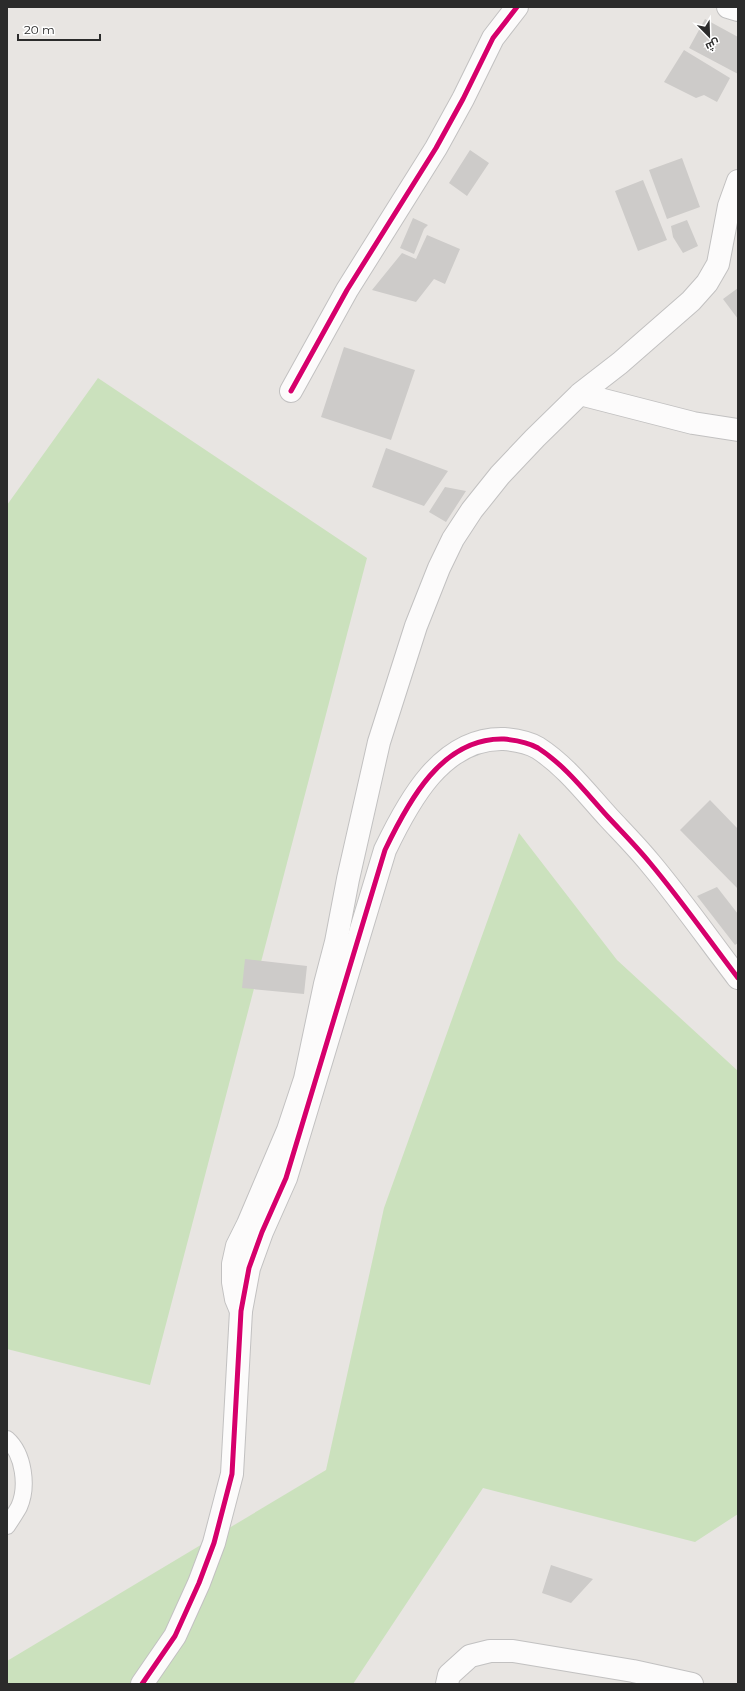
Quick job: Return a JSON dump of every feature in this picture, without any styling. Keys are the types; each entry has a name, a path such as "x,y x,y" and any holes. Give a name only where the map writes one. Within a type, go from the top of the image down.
{"street":[{"path":"291,391 347,290 436,148 494,38 517,7"},
{"path":"728,7 738,10"},
{"path":"241,1311 236,1298 233,1282 233,1264 237,1246 248,1224 288,1130 305,1079 379,742 416,626 438,568 472,510 510,464 580,394 632,352 691,301 708,283 718,264 729,206 738,181"},
{"path":"580,394 693,423 738,430"},
{"path":"142,1684 175,1636 199,1583 214,1543 232,1474 241,1311 249,1268 262,1232 286,1178 385,850 407,807 428,777 452,756 474,744 496,739 515,740 537,748 566,770 650,863 738,978"},
{"path":"447,1684 450,1675 470,1656 490,1651 521,1652 633,1671 692,1684"}],"lane":[{"path":"7,1439 20,1458 24,1486 19,1506 7,1526"}],"green space":[{"path":"98,378 367,558 150,1385 7,1349 7,505"},
{"path":"519,833 617,960 738,1071 738,1514 695,1542 483,1488 353,1684 7,1684 7,1661 326,1470 384,1208"}],"building":[{"path":"705,19 738,37 738,74 689,48"},
{"path":"684,50 730,78 717,102 704,95 696,98 664,82"},
{"path":"470,150 489,163 467,196 449,183"},
{"path":"682,158 700,207 667,219 649,170"},
{"path":"643,180 667,240 638,251 615,191"},
{"path":"413,218 428,225 424,229 414,254 400,248"},
{"path":"687,220 698,246 683,253 673,237 671,226"},
{"path":"427,235 460,249 445,284 434,279 416,302 372,290 402,253 416,259"},
{"path":"738,288 738,319 723,299"},
{"path":"344,347 415,370 391,440 321,417"},
{"path":"386,448 448,471 424,506 372,487"},
{"path":"445,487 466,491 446,522 429,512"},
{"path":"710,800 738,829 738,889 680,830"},
{"path":"717,887 738,914 738,943 735,945 697,896"},
{"path":"245,959 307,966 304,994 242,988"},
{"path":"551,1565 593,1579 571,1603 542,1593"}],"cycle path":[{"path":"291,391 347,290 436,148 463,99 493,38 517,7"},
{"path":"142,1684 175,1636 199,1583 214,1543 232,1474 241,1311 249,1268 262,1232 286,1178 385,850 416,793 430,776 445,761 462,749 482,741 508,739 526,743 538,748 558,763 576,781 640,851 673,891 738,978"}]}
